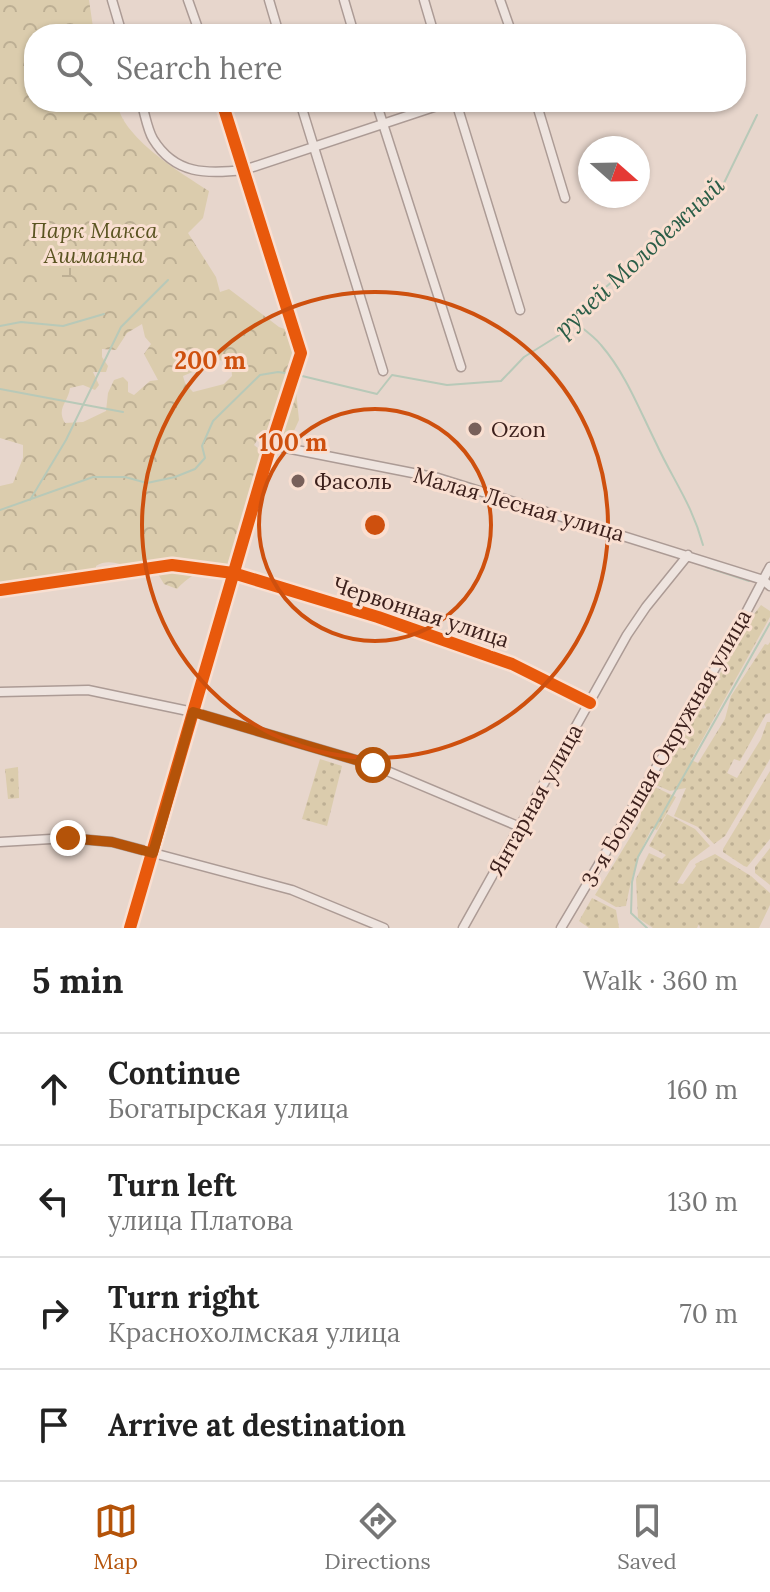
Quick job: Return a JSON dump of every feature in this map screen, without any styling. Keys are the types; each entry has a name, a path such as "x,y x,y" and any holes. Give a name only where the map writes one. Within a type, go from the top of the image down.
{"street":[{"path":"112,0 119,24"},
{"path":"188,0 196,24"},
{"path":"269,0 276,24"},
{"path":"344,0 351,24"},
{"path":"424,0 431,24"},
{"path":"500,0 508,24"},
{"path":"144,112 152,138 185,169 210,174 244,170 417,112"},
{"path":"130,928 271,445 301,353 225,112"},
{"path":"303,112 383,371"},
{"path":"379,112 461,367"},
{"path":"459,112 520,310"},
{"path":"539,112 565,198"},
{"name":"Малая Лесная улица","path":"271,445 438,478 688,555 766,583"},
{"name":"Янтарная улица","path":"463,928 630,630 688,555"},
{"name":"Червонная улица","path":"0,590 172,565 233,573 378,617 512,664 590,703"},
{"name":"3-я Большая Окружная улица","path":"561,928 766,583 770,567"},
{"path":"0,692 88,690 193,712 373,765 520,827"},
{"path":"0,842 68,838 112,842 292,890 384,928"}],"green space":[{"name":"Парк Макса Ашманна","path":"0,0 89,0 93,24 24,24 24,112 120,112 140,141 209,191 203,218 188,233 216,277 220,292 229,289 279,327 290,331 299,420 284,442 258,439 254,445 264,453 231,563 202,570 177,589 164,584 158,574 110,562 96,566 97,579 0,597 0,486 13,483 23,458 23,445 0,438","holes":["142,324 145,337 151,344 144,354 158,380 150,381 134,395 128,392 128,382 123,377 114,380 108,393 106,411 83,422 65,423 62,409 70,388 83,385 95,390 99,385 93,372 106,372 108,366 102,357 102,349 116,350 127,333","231,360 232,376 224,384 193,392 183,376 207,361"]},
{"path":"56,255 71,267 72,278 62,284 50,281 46,263"},
{"path":"761,605 770,611 770,617 691,760 698,763 725,719 731,696 765,644 770,642 770,713 766,714 740,761 734,759 727,773 737,778 761,739 767,722 770,722 770,759 725,836 714,844 698,827 674,816 686,788 670,791 656,785 699,709 706,708 704,704 714,683 721,679 718,677 736,644 736,638"},
{"path":"320,759 342,766 327,826 302,819"},
{"path":"18,767 19,798 8,799 5,769"},
{"path":"770,771 770,839 747,867 723,849"},
{"path":"655,787 676,797 657,830 652,828 647,838 626,906 616,907 595,895 640,821 641,810"},
{"path":"667,814 695,829 710,846 690,861 677,883 683,884 695,864 715,854 751,876 770,893 770,905 759,928 700,928 699,924 697,928 653,928 638,918 636,879 649,853 662,859 666,855 649,846"},
{"path":"770,848 770,885 755,873 755,867"},
{"path":"592,898 616,910 619,928 589,928 579,921"}],"waterway":[{"name":"ручей Молодежный","path":"298,375 377,394 392,375 447,385 501,381 524,357 564,332 583,307 723,185 757,115"},
{"path":"30,500 66,440 121,327 168,280"},
{"path":"0,326 21,322 63,326 104,314"},
{"path":"573,321 598,342 625,380 688,504 703,545"},
{"name":"ручей Молодежный","path":"0,510 93,477 125,477 147,483 195,469 205,458 202,446 213,421 260,375 278,372 292,374"},
{"path":"0,389 123,412"},
{"path":"706,567 749,581"},
{"path":"647,928 631,913 632,882 638,857 770,623"}],"cycle path":[{"path":"130,928 271,445 301,353 225,112"},
{"path":"0,590 172,565 233,573 378,617 512,664 590,703"}],"place":[{"name":"Ozon","path":"475,429"},
{"name":"Фасоль","path":"298,481"}],"route":[{"path":"68,838 112,842 153,853 193,712 373,765"}]}
